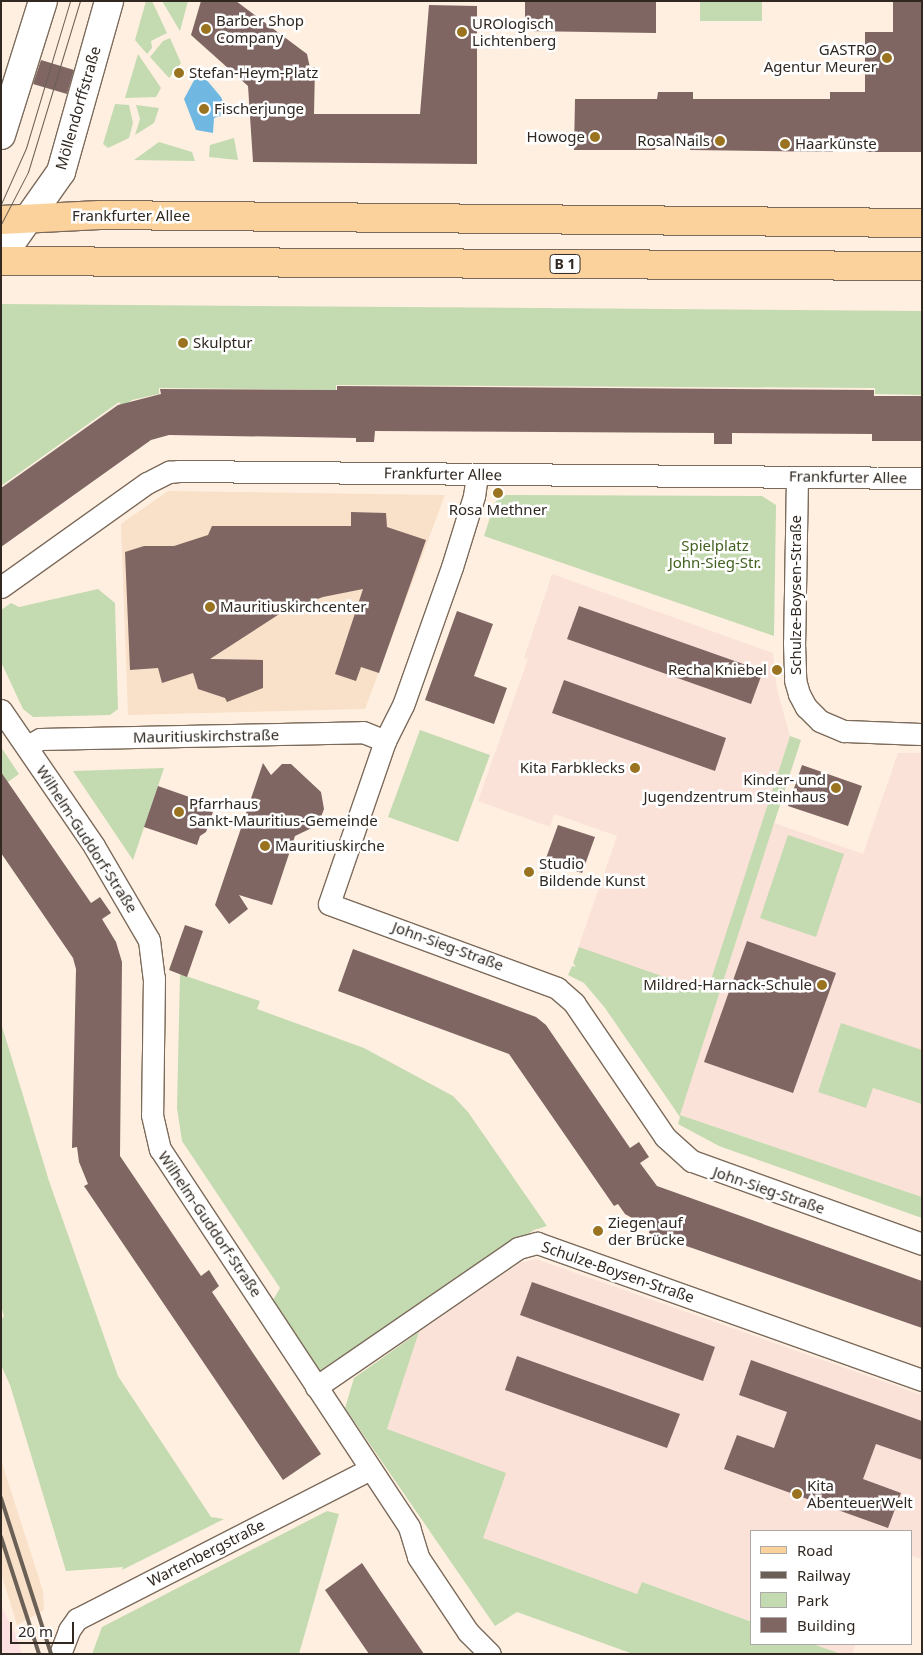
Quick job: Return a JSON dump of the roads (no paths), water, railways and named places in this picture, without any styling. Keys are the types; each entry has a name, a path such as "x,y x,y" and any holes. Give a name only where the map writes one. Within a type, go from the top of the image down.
{"main road":[{"path":"1,135 43,1"},
{"name":"Möllendorffstraße","path":"1,257 30,219 61,172 109,1"},
{"name":"Frankfurter Allee","path":"1,220 110,216 922,223"},
{"name":"B 1","path":"1,261 922,266"}],"street":[{"name":"Frankfurter Allee","path":"1,587 146,483 169,472 922,478"},
{"name":"John-Sieg-Straße","path":"477,475 474,496 452,567 403,705 385,741 329,904 557,988 574,1003 665,1137 692,1161 922,1244"},
{"name":"Schulze-Boysen-Straße","path":"797,477 794,643 795,680 799,694 806,707 820,721 844,731 922,734"},
{"name":"Wilhelm-Guddorf-Straße","path":"1,710 94,846 149,940 154,978 152,1115 155,1140 409,1527 418,1557 468,1632 490,1654"},
{"name":"Mauritiuskirchstraße","path":"27,746 37,740 353,732 363,732 385,741"},
{"name":"Schulze-Boysen-Straße","path":"316,1387 518,1248 538,1243 922,1380"},
{"name":"Wartenbergstraße","path":"60,1654 69,1630 77,1619 370,1469"}],"water":[{"path":"199,71 221,97 228,114 214,118 213,133 196,130 184,99"}],"tram line":[{"path":"1,204 26,148 70,1"},
{"path":"1,224 28,172 80,1"}],"railway":[{"path":"1,1498 51,1654"},
{"path":"1,1537 39,1654"}],"place":[{"name":"Barber Shop Company","path":"206,29"},
{"name":"UROlogisch Lichtenberg","path":"462,32"},
{"name":"GASTRO Agentur Meurer","path":"887,58"},
{"name":"Stefan-Heym-Platz","path":"179,73"},
{"name":"Fischerjunge","path":"204,109"},
{"name":"Howoge","path":"595,137"},
{"name":"Rosa Nails","path":"720,141"},
{"name":"Haarkünste","path":"785,144"},
{"name":"Skulptur","path":"183,343"},
{"name":"Rosa Methner","path":"498,493"},
{"name":"Mauritiuskirchcenter","path":"210,607"},
{"name":"Recha Kniebel","path":"777,670"},
{"name":"Kita Farbklecks","path":"635,768"},
{"name":"Kinder- und Jugendzentrum Steinhaus","path":"836,788"},
{"name":"Pfarrhaus Sankt-Mauritius-Gemeinde","path":"179,812"},
{"name":"Mauritiuskirche","path":"265,846"},
{"name":"Studio Bildende Kunst","path":"529,872"},
{"name":"Mildred-Harnack-Schule","path":"822,985"},
{"name":"Ziegen auf der Brücke","path":"598,1231"},
{"name":"Kita AbenteuerWelt","path":"797,1494"}],"park label":[{"name":"Spielplatz John-Sieg-Str.","path":"715,554"}]}
